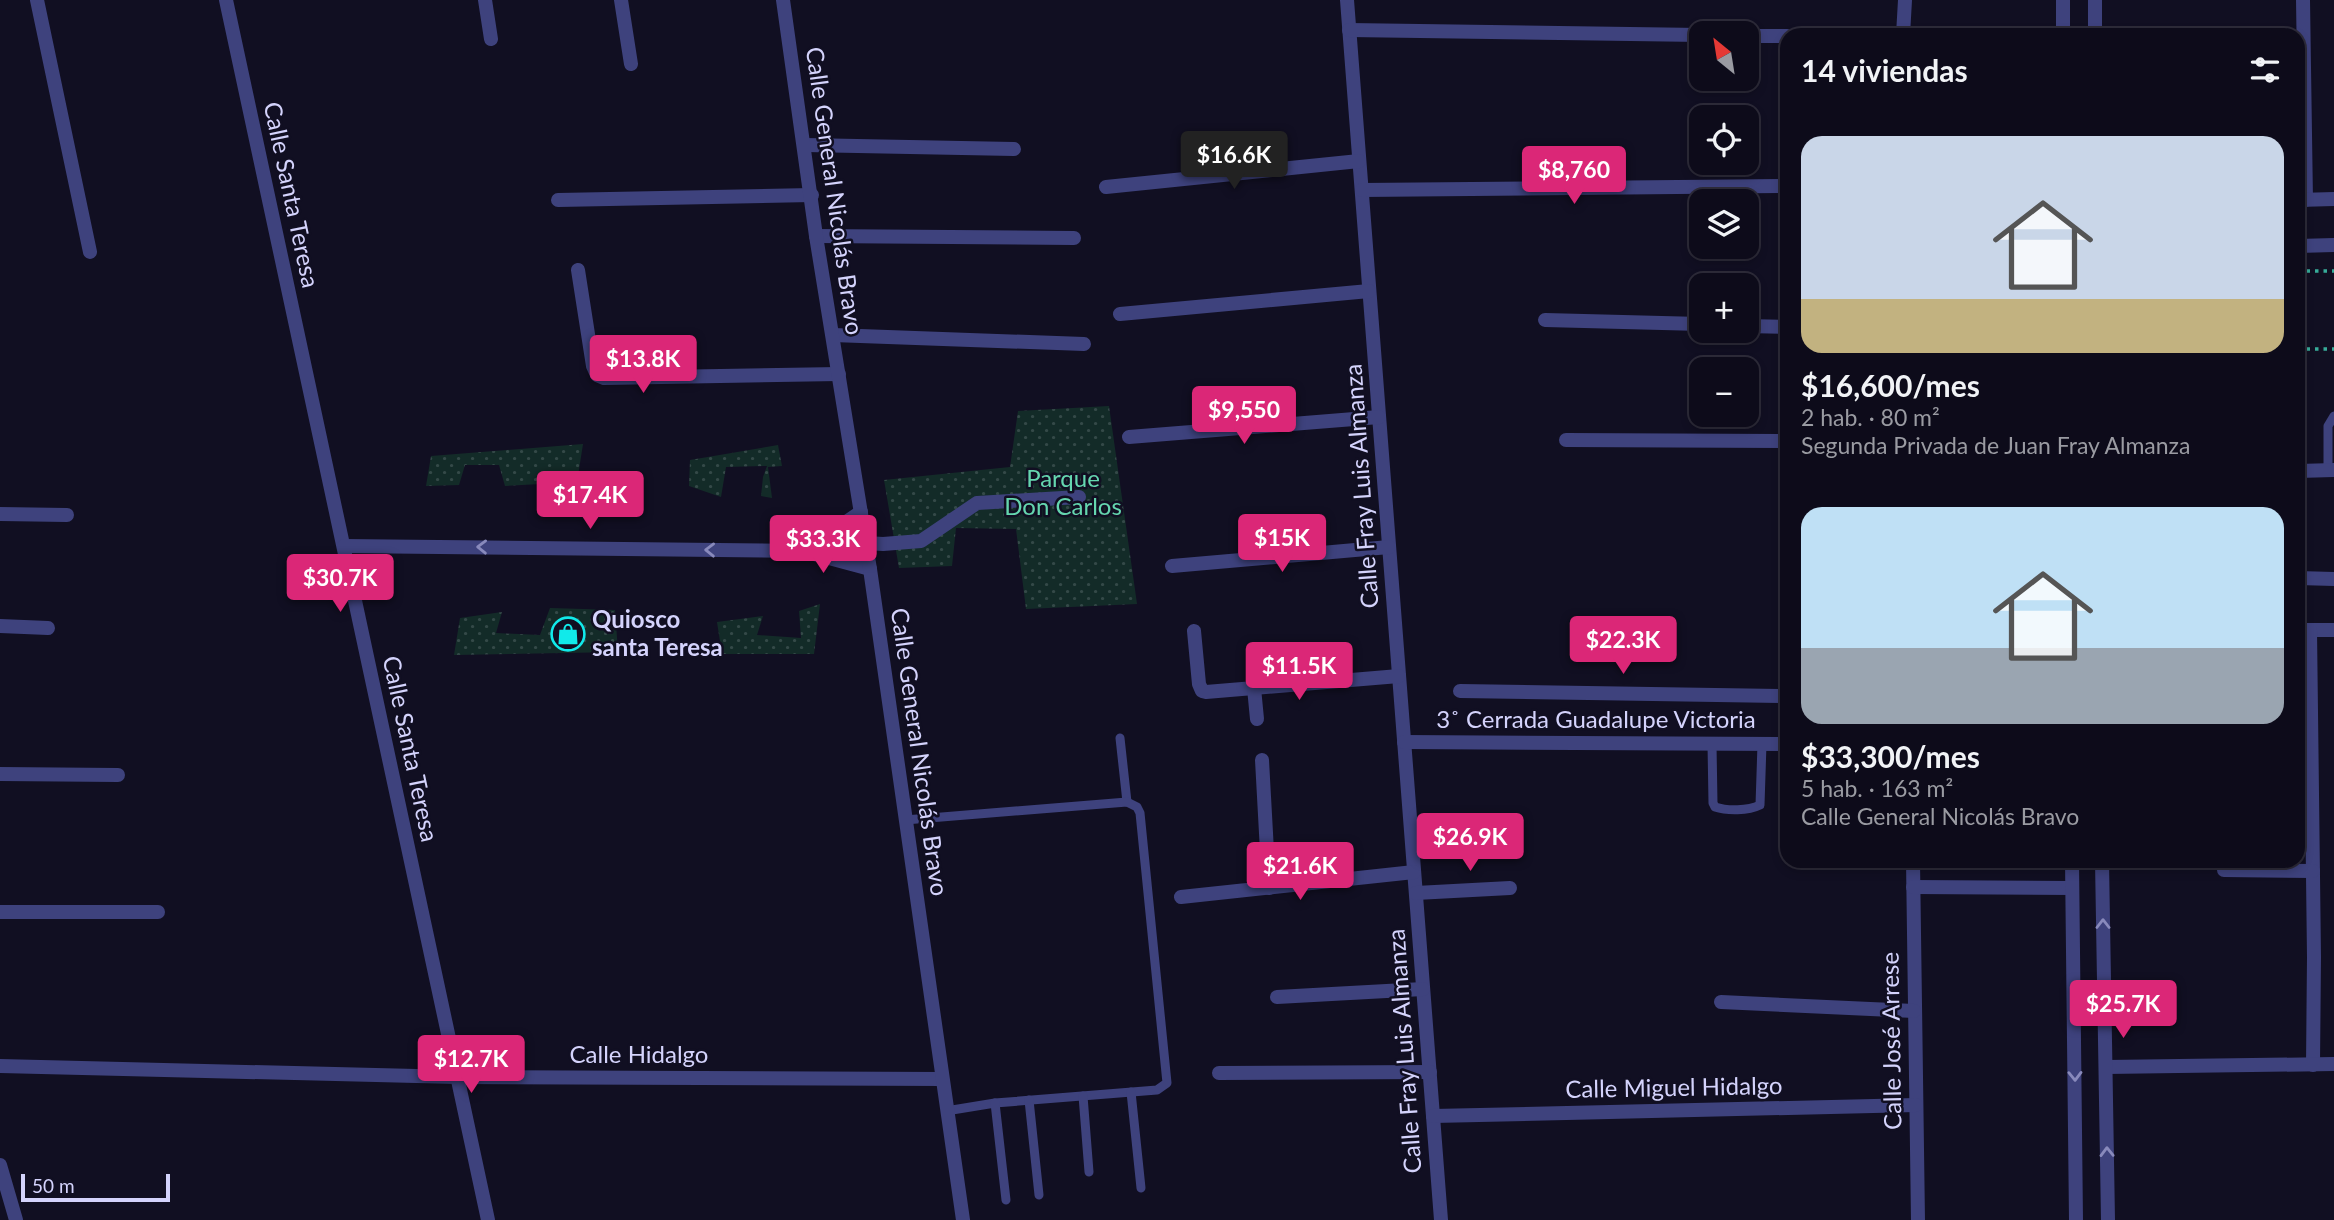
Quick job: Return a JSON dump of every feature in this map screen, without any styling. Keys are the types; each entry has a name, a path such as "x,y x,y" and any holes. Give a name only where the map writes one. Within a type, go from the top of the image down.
{"street":[{"path":"37,0 90,252"},
{"name":"Calle Santa Teresa","path":"226,0 488,1220"},
{"path":"485,0 491,39"},
{"path":"621,0 631,64"},
{"name":"Calle General Nicolás Bravo","path":"783,0 816,236 870,569 963,1220"},
{"name":"Calle Fray Luis Almanza","path":"1347,0 1441,1220"},
{"path":"1903,28 1905,0"},
{"path":"2063,0 2063,28"},
{"path":"2095,0 2095,28"},
{"path":"2303,0 2303,28"},
{"path":"1349,30 1689,35"},
{"path":"1759,36 1780,36"},
{"path":"805,145 1014,149"},
{"path":"1106,187 1359,161"},
{"path":"1362,190 1780,186"},
{"path":"558,200 812,195"},
{"path":"2305,200 2334,199"},
{"path":"816,236 1074,237"},
{"path":"2305,246 2334,245"},
{"path":"578,270 593,366 597,375 604,379 839,374"},
{"path":"1119,314 1369,291"},
{"path":"1545,320 1689,324"},
{"path":"1759,326 1780,327"},
{"path":"833,335 1084,344"},
{"path":"1129,437 1379,417"},
{"path":"1566,440 1780,441"},
{"path":"2305,471 2331,470"},
{"path":"866,543 920,541 977,503 1079,497"},
{"path":"803,551 861,512"},
{"path":"0,514 67,515"},
{"path":"344,546 803,551 870,569"},
{"path":"1172,566 1389,547"},
{"path":"2305,578 2334,579"},
{"path":"0,626 48,628"},
{"path":"2305,630 2334,630"},
{"path":"1195,631 1199,684 1202,691 1399,676"},
{"path":"2305,657 2313,871 2313,1065"},
{"path":"1254,688 1258,719"},
{"path":"1460,691 1780,696"},
{"name":"3˚ Cerrada Guadalupe Victoria","path":"1404,742 1780,744"},
{"path":"1262,760 1269,888"},
{"path":"0,774 118,775"},
{"name":"Calle José Arrese","path":"1913,868 1918,1220"},
{"path":"2072,868 2076,1220"},
{"path":"2102,868 2108,1220"},
{"path":"2224,870 2313,871"},
{"path":"1181,897 1414,872"},
{"path":"1913,887 2073,888"},
{"path":"1416,893 1510,888"},
{"path":"0,912 158,912"},
{"path":"1277,997 1423,989"},
{"path":"1721,1002 1914,1011"},
{"path":"2106,1067 2334,1064"},
{"name":"Calle Hidalgo","path":"0,1066 457,1077 942,1079"},
{"path":"1219,1073 1430,1072"},
{"name":"Calle Miguel Hidalgo","path":"1433,1116 1916,1105"},
{"path":"0,1165 16,1220"}],"lane":[{"path":"2331,470 2329,426 2334,416"},
{"path":"1120,738 1127,802"},
{"path":"1712,744 1713,803 1721,809 1752,809 1760,805 1762,744"},
{"path":"905,820 1127,802 1138,807 1140,813 1168,1077 1163,1088 995,1103 946,1111"},
{"path":"1130,1092 1141,1188"},
{"path":"1083,1096 1089,1172"},
{"path":"1029,1100 1039,1195"},
{"path":"995,1103 1006,1200"}],"path":[{"path":"2305,271 2334,271"},
{"path":"2305,349 2334,349"}],"green space":[{"name":"Parque Don Carlos","path":"1109,406 1137,604 1026,609 1016,529 956,528 952,566 899,568 884,480 1010,467 1018,411"},
{"path":"583,444 577,482 505,486 499,465 465,465 459,485 426,486 431,456"},
{"path":"778,445 782,466 768,467 772,498 761,496 767,466 726,467 721,497 689,486 690,460"},
{"path":"820,604 814,654 722,654 717,622 763,616 757,635 801,638 799,611"},
{"path":"550,608 615,610 618,652 454,655 460,618 502,612 496,633 540,635"}],"place":[{"name":"Quiosco santa Teresa","path":"568,634"}]}
